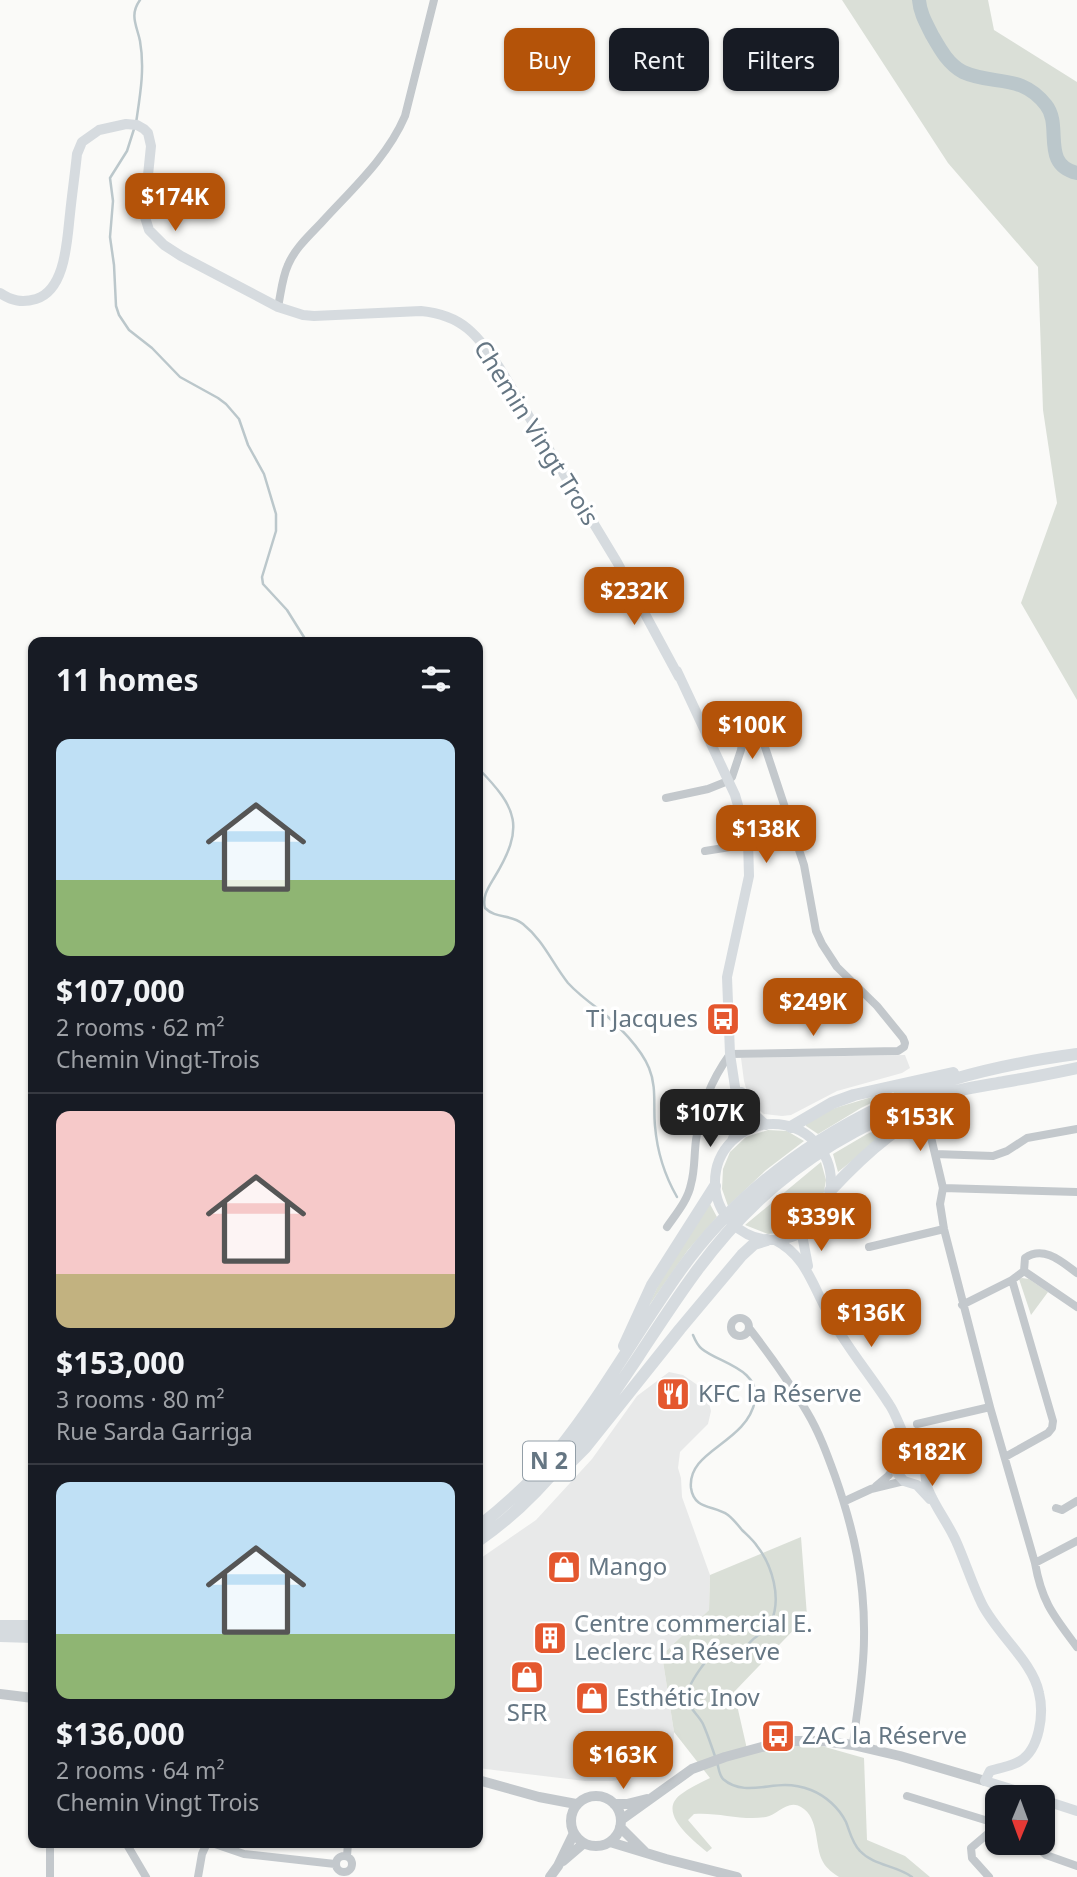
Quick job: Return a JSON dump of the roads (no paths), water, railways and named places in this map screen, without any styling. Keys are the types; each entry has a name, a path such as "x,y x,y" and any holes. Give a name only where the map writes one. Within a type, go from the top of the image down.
{"highway":[{"path":"791,1127 832,1103 854,1095 994,1065 1076,1054"},
{"name":"N 2","path":"483,1523 508,1503 558,1451 680,1271 709,1233 769,1177 802,1152 854,1120 900,1098 997,1068 1076,1054"},
{"name":"N 2","path":"483,1537 518,1509 549,1478 592,1425 686,1285 720,1242 756,1203 797,1170 877,1119 923,1100 959,1089 1077,1068"},
{"path":"830,1191 858,1161 918,1115 967,1093 1007,1081"},
{"path":"607,1382 652,1285 715,1186"},
{"path":"549,1478 585,1448 742,1255 754,1244 771,1240"},
{"path":"0,1626 28,1626"},
{"path":"0,1636 28,1637"}],"main road":[{"name":"Chemin Vingt Trois","path":"0,293 20,302 40,298 48,292 61,271 66,252 77,154 82,142 99,130 126,124 137,125 148,133 151,146 144,214 149,230 164,245 181,256 278,307 303,315 434,312 460,322 477,338 499,367 617,562 679,677 740,810 749,844 749,876 727,977 730,1054 740,1120 732,1141"},
{"name":"Chemin Vingt Trois","path":"733,1074 749,1110 766,1125"},
{"path":"771,1240 790,1237 804,1231 826,1207 830,1191 830,1171 823,1153 810,1138 791,1127 779,1124 754,1128 732,1141 722,1154 716,1169 718,1201 726,1216 737,1227 751,1236 785,1245 800,1258 827,1312 898,1419 902,1431 922,1461 925,1479 935,1503 955,1538 982,1604 1000,1632 1030,1669 1040,1694 1041,1715 1038,1729 1029,1753 1018,1762 990,1771 985,1781 998,1785"},
{"path":"804,1231 811,1277"},
{"path":"902,1431 897,1473 918,1485 935,1503"},
{"path":"898,1462 907,1454 917,1456"},
{"path":"907,1481 920,1477 924,1468"},
{"path":"1055,1804 1077,1811"}],"street":[{"path":"278,307 284,277 292,256 368,172 398,132 405,116 434,0"},
{"path":"666,798 708,789 728,781 732,777 741,750 745,724 753,728 762,738 804,865 816,931 822,944 837,967 877,1006 905,1043 898,1051 730,1054 715,1074 706,1099 696,1142 691,1186 667,1227"},
{"path":"705,851 749,844"},
{"path":"929,1129 943,1188 940,1204 944,1229 962,1305 1035,1563 1038,1583 1049,1609 1077,1647"},
{"path":"935,1154 993,1156 1034,1135 1077,1129"},
{"path":"943,1188 1077,1192"},
{"path":"869,1247 944,1229"},
{"path":"962,1305 1012,1280 1024,1271 1025,1258 1029,1255 1048,1253 1077,1273"},
{"path":"1024,1271 1077,1307"},
{"path":"1005,1457 1048,1433 1054,1421 1012,1280"},
{"path":"749,1328 808,1414 828,1456 845,1502 856,1548 864,1614 862,1666 853,1745"},
{"path":"917,1424 990,1407"},
{"path":"845,1502 871,1489 888,1476 898,1462"},
{"path":"871,1489 907,1481"},
{"path":"1056,1508 1062,1510 1077,1501"},
{"path":"1035,1563 1077,1541"},
{"path":"0,1694 28,1697"},
{"path":"610,1842 621,1823 692,1769 756,1747 785,1741 822,1741 853,1745 985,1781"},
{"path":"483,1781 576,1804"},
{"path":"540,1797 570,1818"},
{"path":"646,1853 621,1823 618,1809 608,1798 587,1797 576,1804 570,1818 574,1833 584,1843 597,1846 610,1842 646,1853 737,1877"},
{"path":"907,1797 985,1821"},
{"path":"614,1804 628,1804 651,1798"},
{"path":"550,1877 574,1833"},
{"path":"985,1836 971,1848 972,1858 989,1877"},
{"path":"558,1866 584,1843"},
{"path":"50,1848 50,1877"},
{"path":"128,1848 146,1877"},
{"path":"198,1877 202,1854 206,1848"},
{"path":"225,1848 244,1854 335,1864"},
{"path":"335,1864 343,1875 349,1871 352,1867 347,1856 348,1848"},
{"path":"1046,1855 1077,1866"},
{"path":"335,1864 339,1857 347,1856"}],"waterway":[{"path":"136,123 142,62 134,16 140,0"},
{"path":"919,0 932,35 953,65 974,76 1017,84 1037,95 1051,114 1055,153 1059,162 1077,173"},
{"path":"134,129 127,151 110,178 113,201 110,237 119,315 129,330 152,348 180,377 218,398 239,419 248,445 264,474 276,514 276,531 262,577 263,584 287,610 304,637"},
{"path":"483,773 502,795 513,819 510,845 486,893 485,908 494,914 518,921 530,931 568,983 614,1023 640,1052 653,1082 655,1126 660,1153 677,1197"},
{"path":"693,1335 702,1349 745,1374 752,1381 755,1390 750,1416 698,1464 692,1475 693,1495 700,1504 728,1515 755,1544 771,1572 776,1603 771,1622 741,1653 720,1650 705,1663 688,1692 689,1704 703,1724 723,1779 737,1787 788,1785 817,1793 840,1812 860,1851 872,1860 912,1877"}],"place":[{"name":"Ti Jacques","path":"723,1019"},
{"name":"KFC la Réserve","path":"673,1394"},
{"name":"Mango","path":"564,1567"},
{"name":"Centre commercial E. Leclerc La Réserve","path":"550,1638"},
{"name":"SFR","path":"527,1677"},
{"name":"Esthétic Inov","path":"592,1698"},
{"name":"ZAC la Réserve","path":"778,1736"}]}
